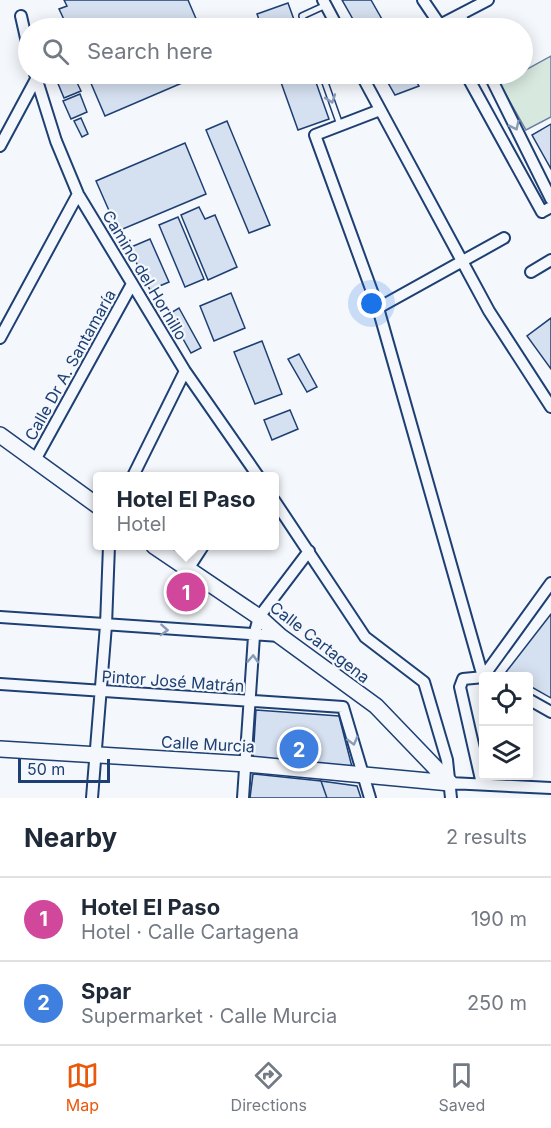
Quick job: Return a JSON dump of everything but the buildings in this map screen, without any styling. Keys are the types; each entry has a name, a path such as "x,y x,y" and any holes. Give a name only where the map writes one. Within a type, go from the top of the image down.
{"main road":[{"path":"0,435 93,502"},
{"name":"Calle Cartagena","path":"160,550 259,617 280,636 376,706 451,790"},
{"name":"Calle Murcia","path":"0,749 247,764 362,775 451,790"}],"street":[{"path":"423,0 435,18"},
{"path":"455,18 488,0"},
{"path":"324,3 332,18"},
{"path":"0,146 31,84"},
{"name":"Camino del Hornillo","path":"38,84 56,141 78,194 185,371 252,472"},
{"path":"366,84 489,311 551,408"},
{"path":"472,84 542,212 551,207"},
{"path":"494,84 551,199"},
{"path":"380,110 315,135 378,308 482,672"},
{"path":"0,338 78,194"},
{"path":"378,308 504,238"},
{"path":"531,272 551,260"},
{"name":"Calle Dr A. Santamaría","path":"35,460 132,284"},
{"path":"135,472 185,371"},
{"path":"279,508 365,638 424,681 447,760 451,790 482,784 551,788"},
{"path":"92,798 106,625 109,550"},
{"path":"188,569 200,550"},
{"path":"243,798 254,636 259,617 309,551"},
{"path":"487,672 551,584"},
{"path":"0,617 280,636"},
{"path":"479,678 463,680 460,687 482,784"},
{"name":"Pintor José Matrán","path":"0,684 343,707"},
{"path":"361,697 343,707 370,798"},
{"path":"533,702 551,712"}],"lane":[{"path":"303,18 302,16 324,3"},
{"path":"326,84 340,125"}],"shaded area":[{"path":"551,56 551,117 526,130 500,84 533,84 533,66"}],"place":[{"name":"Hotel El Paso","path":"186,592"},
{"name":"Spar","path":"299,749"}]}
